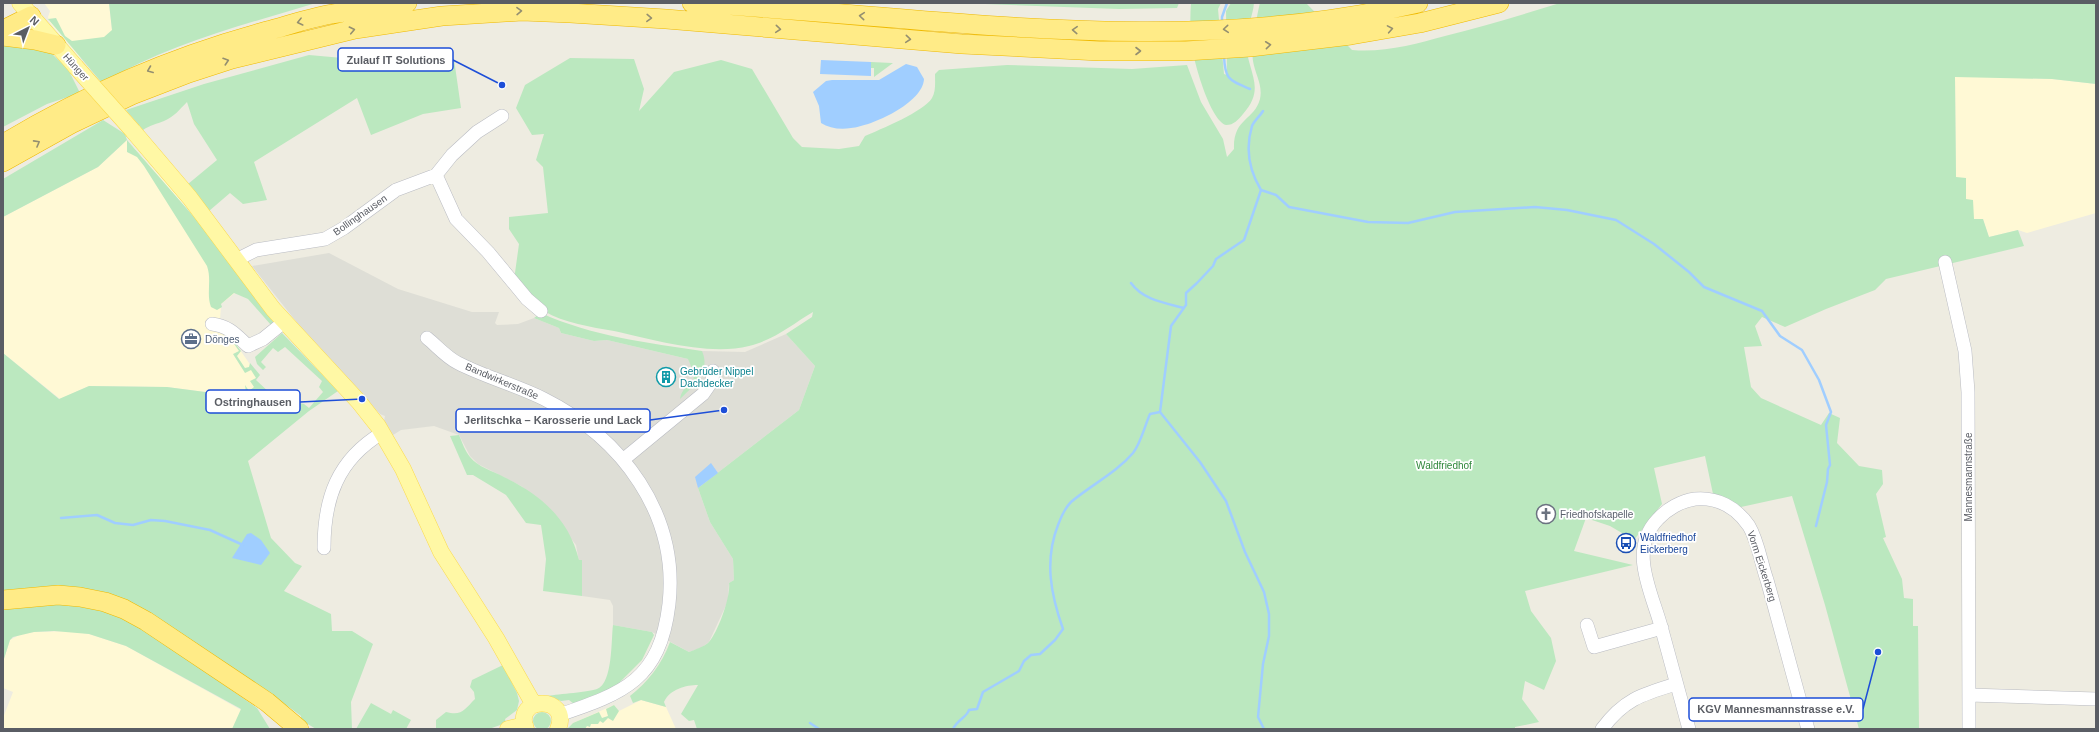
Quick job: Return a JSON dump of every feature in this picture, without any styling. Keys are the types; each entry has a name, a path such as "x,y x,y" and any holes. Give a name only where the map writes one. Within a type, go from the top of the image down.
{"highway":[{"path":"3,144 81,101 186,55 240,38 331,14 407,3"},
{"path":"692,3 962,24 1114,32 1219,29 1334,18 1418,3"},
{"path":"3,162 77,121 138,92 189,73 232,59 356,29 442,16 522,11 570,13 666,19 962,44 1099,51 1200,50 1250,47 1351,35 1420,23 1499,3"},
{"path":"3,18 25,9"},
{"path":"3,30 25,9"},
{"path":"3,36 35,40 56,45"},
{"path":"3,600 58,595 80,597 105,602 124,609 146,621 267,702 284,725 299,729"}],"main road":[{"name":"Hünger","path":"25,9 190,198 284,322 359,402 382,433 403,469 441,552 496,638 534,705"},
{"path":"508,729 526,727 526,713 534,705 542,703 551,705 559,722"}],"street":[{"path":"502,116 477,132 452,155 436,175 456,218 488,252 527,299 541,312"},
{"name":"Bollinghausen","path":"236,260 256,250 325,239 344,228 396,190 436,175"},
{"name":"Mannesmannstraße","path":"1945,262 1965,351 1968,392 1969,729"},
{"path":"212,324 225,326 248,346 264,339 284,322"},
{"name":"Bandwirkerstraße","path":"427,338 458,363 526,390 563,409 591,429 624,459 648,494 658,518 665,540 670,583 665,626 653,657 636,679 624,689 605,700 559,722"},
{"path":"624,459 703,394 712,381 713,371"},
{"path":"324,548 326,507 341,473 357,453 382,433"},
{"name":"Vorm Eickerberg","path":"1690,729 1643,566 1643,554 1647,534 1662,514 1678,504 1690,500 1714,500 1730,507 1744,519 1753,536 1808,729"},
{"path":"1587,626 1594,647 1662,628"},
{"path":"1602,729 1618,710 1630,700 1676,684"},
{"path":"1969,695 2096,699"}],"shaded area":[{"path":"44,3 109,3 112,30 120,39 80,58 50,23 48,17 50,11"},
{"path":"1955,76 2052,79 2096,84 2096,213 2027,233 2018,230 1989,237 1983,219 1974,219 1956,178"},
{"path":"127,140 175,193 245,285 221,304 220,321 258,376 254,381 269,395 246,392 213,393 167,387 89,386 60,399 3,353 3,217 98,167"},
{"path":"329,253 398,289 472,312 499,312 495,323 497,325 518,324 534,318 559,328 561,333 594,341 607,340 688,359 702,351 745,352 786,334 815,366 799,410 698,488 710,522 733,559 734,580 729,583 728,601 709,642 701,648 689,652 652,632 613,625 613,606 610,600 582,596 582,578 576,545 544,503 521,486 478,464 470,456 459,435 434,426 401,430 393,435 384,421 385,416 380,414 310,339 252,266"},
{"path":"69,631 89,634 126,646 241,710 256,729 3,729 3,718 13,692 3,688 3,662 10,640 21,634 34,632"},
{"path":"641,700 666,707 676,729 567,729 573,723 614,705 619,711"}],"green space":[{"path":"109,3 316,3 179,46 127,69 102,83 48,19 56,18 65,36 72,41 104,37 112,30"},
{"path":"959,3 1179,3 1177,8 1119,9"},
{"path":"1191,3 1221,3 1218,9 1224,74 1227,75 1226,11 1231,3 1254,3 1246,42 1247,53 1254,80 1254,96 1243,114 1234,123 1226,125 1220,121 1214,113 1199,77 1191,41"},
{"name":"Waldfriedhof","path":"1260,3 1306,3 1352,50 1364,51 1387,49 1423,42 1560,3 2096,3 2096,84 2052,79 1955,77 1956,177 1966,178 1966,199 1973,200 1974,219 1983,219 1989,237 2018,230 2024,246 1886,279 1875,290 1785,327 1762,317 1755,326 1762,346 1744,347 1751,387 1761,398 1821,425 1829,413 1840,418 1837,443 1859,466 1882,470 1883,484 1876,494 1886,537 1883,538 1902,579 1904,598 1913,599 1913,626 1918,626 1919,729 1859,729 1825,605 1792,496 1741,507 1713,494 1705,456 1654,468 1662,504 1634,540 1610,526 1586,518 1574,551 1633,565 1525,591 1531,611 1551,638 1556,661 1544,690 1525,681 1522,699 1539,722 1515,727 1515,729 697,729 694,720 689,721 681,714 698,685 684,687 674,691 664,702 666,707 641,700 633,703 630,696 643,685 654,672 663,658 670,642 689,652 707,644 713,637 726,605 729,583 734,580 733,559 710,522 698,488 799,410 815,366 786,334 812,317 813,312 767,340 733,349 717,349 682,346 578,324 560,319 540,308 514,280 519,244 509,229 509,217 548,213 543,167 536,160 544,134 532,135 516,108 525,85 570,58 634,59 644,89 639,111 674,72 721,60 752,69 793,138 802,147 839,149 859,146 865,136 901,120 921,109 932,98 935,87 935,74 939,70 1007,65 1132,69 1187,65 1201,102 1223,139 1227,157 1234,149 1237,131 1240,125 1253,112 1260,99 1261,94 1253,61 1253,49"},
{"path":"3,41 51,53 68,69 80,93 47,104 3,127"},
{"path":"309,55 365,60 454,59 461,108 423,114 371,135 357,98 254,162 267,200 243,204 230,193 209,211 188,184 217,160 194,124 187,102 171,117 143,130 126,110 204,84"},
{"path":"871,62 893,63 874,77 874,68 871,68"},
{"path":"103,120 125,134 127,140 98,167 3,217 3,179"},
{"path":"127,140 201,225 274,323 271,325 248,299 234,293 221,304 222,307 217,310 211,307 207,266 144,166 137,157 127,152"},
{"path":"541,313 580,328 620,338 702,351 704,358 703,372 691,389 680,399 682,393 693,381 694,376 688,359 607,340 594,341 561,333 559,328 534,318"},
{"path":"282,333 338,391 309,411 248,461 271,538 295,563 302,566 284,591 331,614 332,631 352,631 373,644 351,702 352,729 316,729 301,720 301,716 289,707 148,615 3,594 3,353 59,399 89,386 167,387 213,393 246,392 245,385 249,391 254,387 250,381 256,378 251,370 245,373 233,354 239,351 230,338 225,341 222,337 228,334 241,351 237,356 245,368 249,367 250,363 260,375 256,380 272,395 276,390 287,400 304,404 309,408 323,392 319,387 322,381 285,347 278,352 273,348 261,362 266,367 263,370 257,364 255,357"},
{"path":"459,435 467,452 473,460 481,466 530,492 541,500 561,520 574,545 579,560 582,560 582,596 543,591 546,559 541,525 526,523 506,495 473,475 467,475 450,436"},
{"path":"57,602 81,604 130,619 257,708 270,729 232,729 241,709 126,646 89,634 54,631 34,632 13,637 10,640 3,662 3,607"},
{"path":"613,625 652,632 654,635 642,660 620,682 623,685 574,704 569,700 561,701 548,696 593,690 602,685 609,670"},
{"path":"503,665 517,693 519,701 517,710 505,719 506,723 489,729 436,729 436,720 446,712 459,713 475,699 474,692 470,687 472,680"},
{"path":"371,703 391,714 393,710 411,720 406,729 356,729"},
{"path":"614,705 619,711 613,721 608,718 603,723 600,721 598,724 591,724 590,727 587,726 585,729 567,729 573,723 599,712 602,718 608,716 606,709"},
{"path":"538,712 546,712 551,717 549,728 546,730 538,730 533,725 533,717"}],"water":[{"path":"821,60 871,62 871,76 820,74"},
{"path":"906,64 917,67 924,79 921,88 906,105 871,123 847,129 839,129 821,123 819,106 813,92 826,81 879,80"},
{"path":"711,463 718,473 698,488 695,477"},
{"path":"251,533 261,540 270,553 261,565 232,558 247,534"}],"waterway":[{"path":"1222,23 1222,17 1227,3"},
{"path":"1224,56 1227,75 1233,81 1250,89"},
{"path":"1160,412 1171,326 1186,305 1186,293 1213,266 1216,259 1244,240 1261,190 1251,167 1249,159 1249,143 1252,126 1263,111"},
{"path":"1261,190 1276,195 1289,207 1368,222 1408,223 1455,212 1535,207 1567,210 1616,220 1654,244 1689,272 1704,287 1762,311 1780,336 1802,350 1819,380 1831,412 1826,425 1830,465 1816,526"},
{"path":"1131,283 1136,289 1148,297 1184,308"},
{"path":"1160,412 1200,462 1226,501 1245,552 1264,592 1269,614 1269,636 1263,664 1258,717 1264,729"},
{"path":"953,729 969,710 977,709 983,692 1019,671 1024,661 1031,655 1040,654 1055,640 1063,629 1052,591 1050,565 1054,538 1066,507 1119,467 1133,453 1150,414 1160,412"},
{"path":"61,518 97,515 115,523 133,525 151,520 165,521 210,530 243,545"},
{"path":"810,723 819,729"}],"place":[{"name":"Zulauf IT Solutions","path":"502,85"},
{"name":"Dönges","path":"191,339"},
{"name":"Gebrüder Nippel Dachdecker","path":"666,377"},
{"name":"Ostringhausen","path":"362,399"},
{"name":"Jerlitschka – Karosserie und Lack","path":"724,410"},
{"name":"Friedhofskapelle","path":"1546,514"},
{"name":"Waldfriedhof Eickerberg","path":"1626,543"},
{"name":"KGV Mannesmannstrasse e.V.","path":"1878,652"}]}
